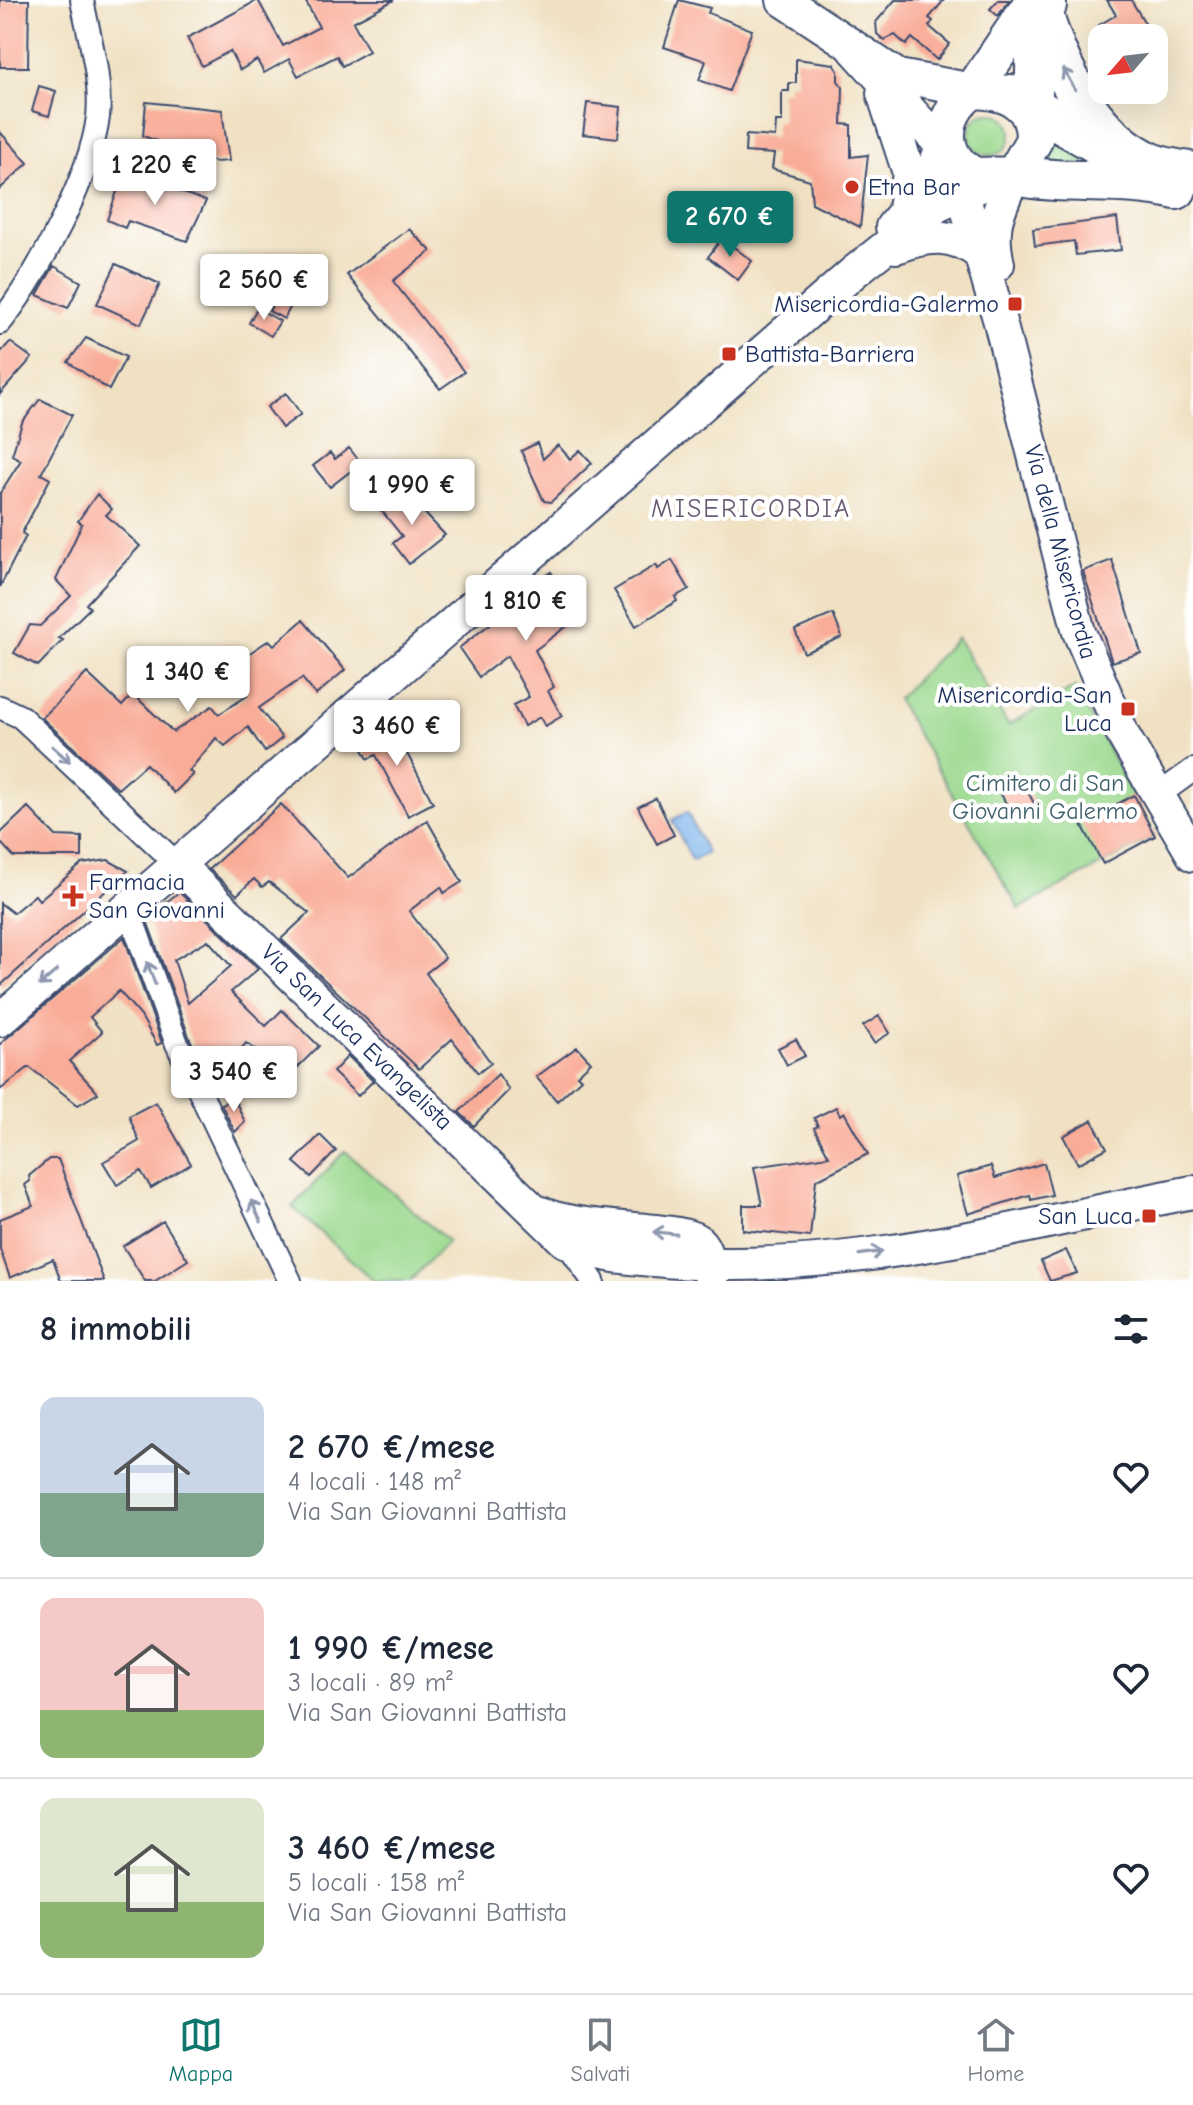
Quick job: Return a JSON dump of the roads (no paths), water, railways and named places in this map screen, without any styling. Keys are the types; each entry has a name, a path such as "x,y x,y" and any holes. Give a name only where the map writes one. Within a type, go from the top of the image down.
{"highway":[{"path":"1043,5 1055,51 1084,104 1124,146 1151,163"},
{"path":"1000,95 1089,142 1151,163 1193,173"},
{"path":"1005,185 1141,180 1193,192"}],"main road":[{"path":"783,0 854,49 912,81 1000,95"},
{"path":"1000,95 1043,5"},
{"path":"854,272 903,214 947,146 958,100 1000,95 1034,55 1043,5"},
{"path":"854,49 877,79 975,176 1005,185"},
{"path":"877,79 909,173 903,214"},
{"path":"1000,95 1031,151 1005,185 994,220 993,231 1002,281 1000,322"},
{"path":"0,1020 854,272 882,253 937,206 1005,185"},
{"name":"Via della Misericordia","path":"1005,185 981,254 1079,632 1102,692 1157,796 1193,855"},
{"path":"882,253 933,235 964,242 981,254"},
{"name":"Via San Luca Evangelista","path":"176,863 565,1241"},
{"path":"565,1241 588,1253 710,1273 784,1272 1193,1192"},
{"path":"538,1212 571,1224 689,1236 705,1251 710,1273"}],"street":[{"path":"0,323 19,299 59,223 91,148 98,116 97,82 82,0"},
{"path":"0,707 21,717 176,863"},
{"path":"1157,796 1193,770"},
{"path":"128,908 177,1044 290,1281"},
{"path":"565,1241 593,1281"}],"water":[{"path":"687,812 707,853 692,861 672,820"}],"place":[{"name":"Etna Bar","path":"852,187"},
{"name":"Misericordia-Galermo","path":"1015,304"},
{"name":"Battista-Barriera","path":"729,354"},
{"name":"Misericordia-San Luca","path":"1128,709"},
{"name":"Farmacia San Giovanni","path":"73,896"},
{"name":"San Luca","path":"1149,1216"}],"district":[{"name":"MISERICORDIA","path":"751,508"}],"park label":[{"name":"Cimitero di San Giovanni Galermo","path":"1045,797"}]}
